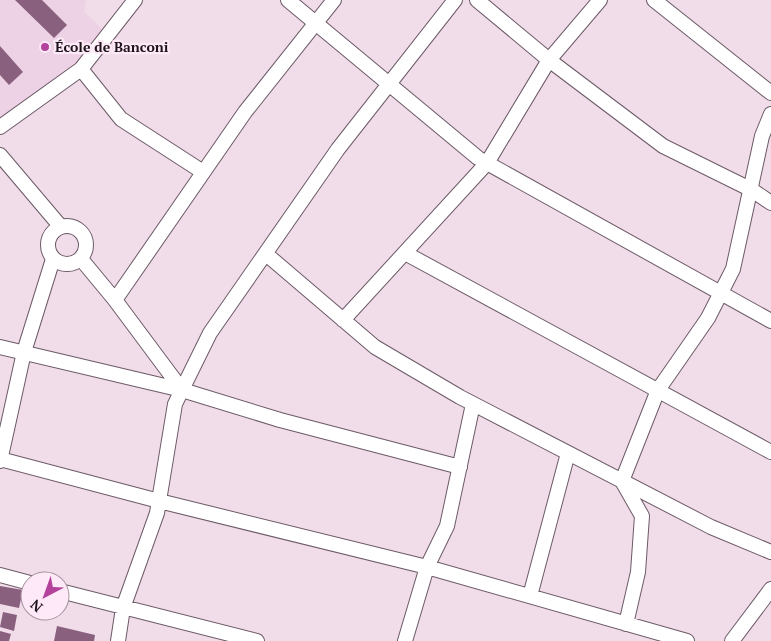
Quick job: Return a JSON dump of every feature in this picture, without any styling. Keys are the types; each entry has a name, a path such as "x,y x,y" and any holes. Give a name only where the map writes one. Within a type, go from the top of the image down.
{"street":[{"path":"0,127 81,69 136,0"},
{"path":"288,0 478,158 771,321"},
{"path":"115,300 245,112 334,0"},
{"path":"118,641 123,608 159,501 175,404 210,333 338,149 455,0"},
{"path":"477,0 549,60 663,146 752,190 771,203"},
{"path":"343,320 487,163 549,60 600,0"},
{"path":"654,0 771,93"},
{"path":"81,69 121,119 203,172"},
{"path":"622,481 658,390 708,318 733,269 752,190 762,136 771,114"},
{"path":"0,155 61,227"},
{"path":"61,227 73,227 83,235 86,247 81,259 64,264 54,259 48,248 50,235 61,227"},
{"path":"405,253 771,452"},
{"path":"266,254 374,347 473,404 711,527 771,552"},
{"path":"54,259 24,352 0,460 427,567 687,641"},
{"path":"81,259 115,300 182,390"},
{"path":"0,346 182,390 280,420 460,467"},
{"path":"405,641 427,567 447,526 473,404"},
{"path":"530,596 568,453"},
{"path":"622,481 642,516 638,572 626,624"},
{"path":"0,574 20,580"},
{"path":"732,641 771,589"},
{"path":"70,594 257,641"}],"shaded area":[{"name":"École de Banconi","path":"0,0 86,0 84,12 104,31 76,62 0,120"}],"building":[{"path":"15,0 42,0 67,25 54,38"},
{"path":"0,46 23,72 9,85 0,75"},
{"path":"0,586 20,589 19,608 0,604"},
{"path":"3,612 17,615 14,631 0,627"},
{"path":"57,626 95,635 94,641 54,641"},
{"path":"0,631 11,634 9,641 0,641"}],"place":[{"name":"École de Banconi","path":"45,47"}]}
